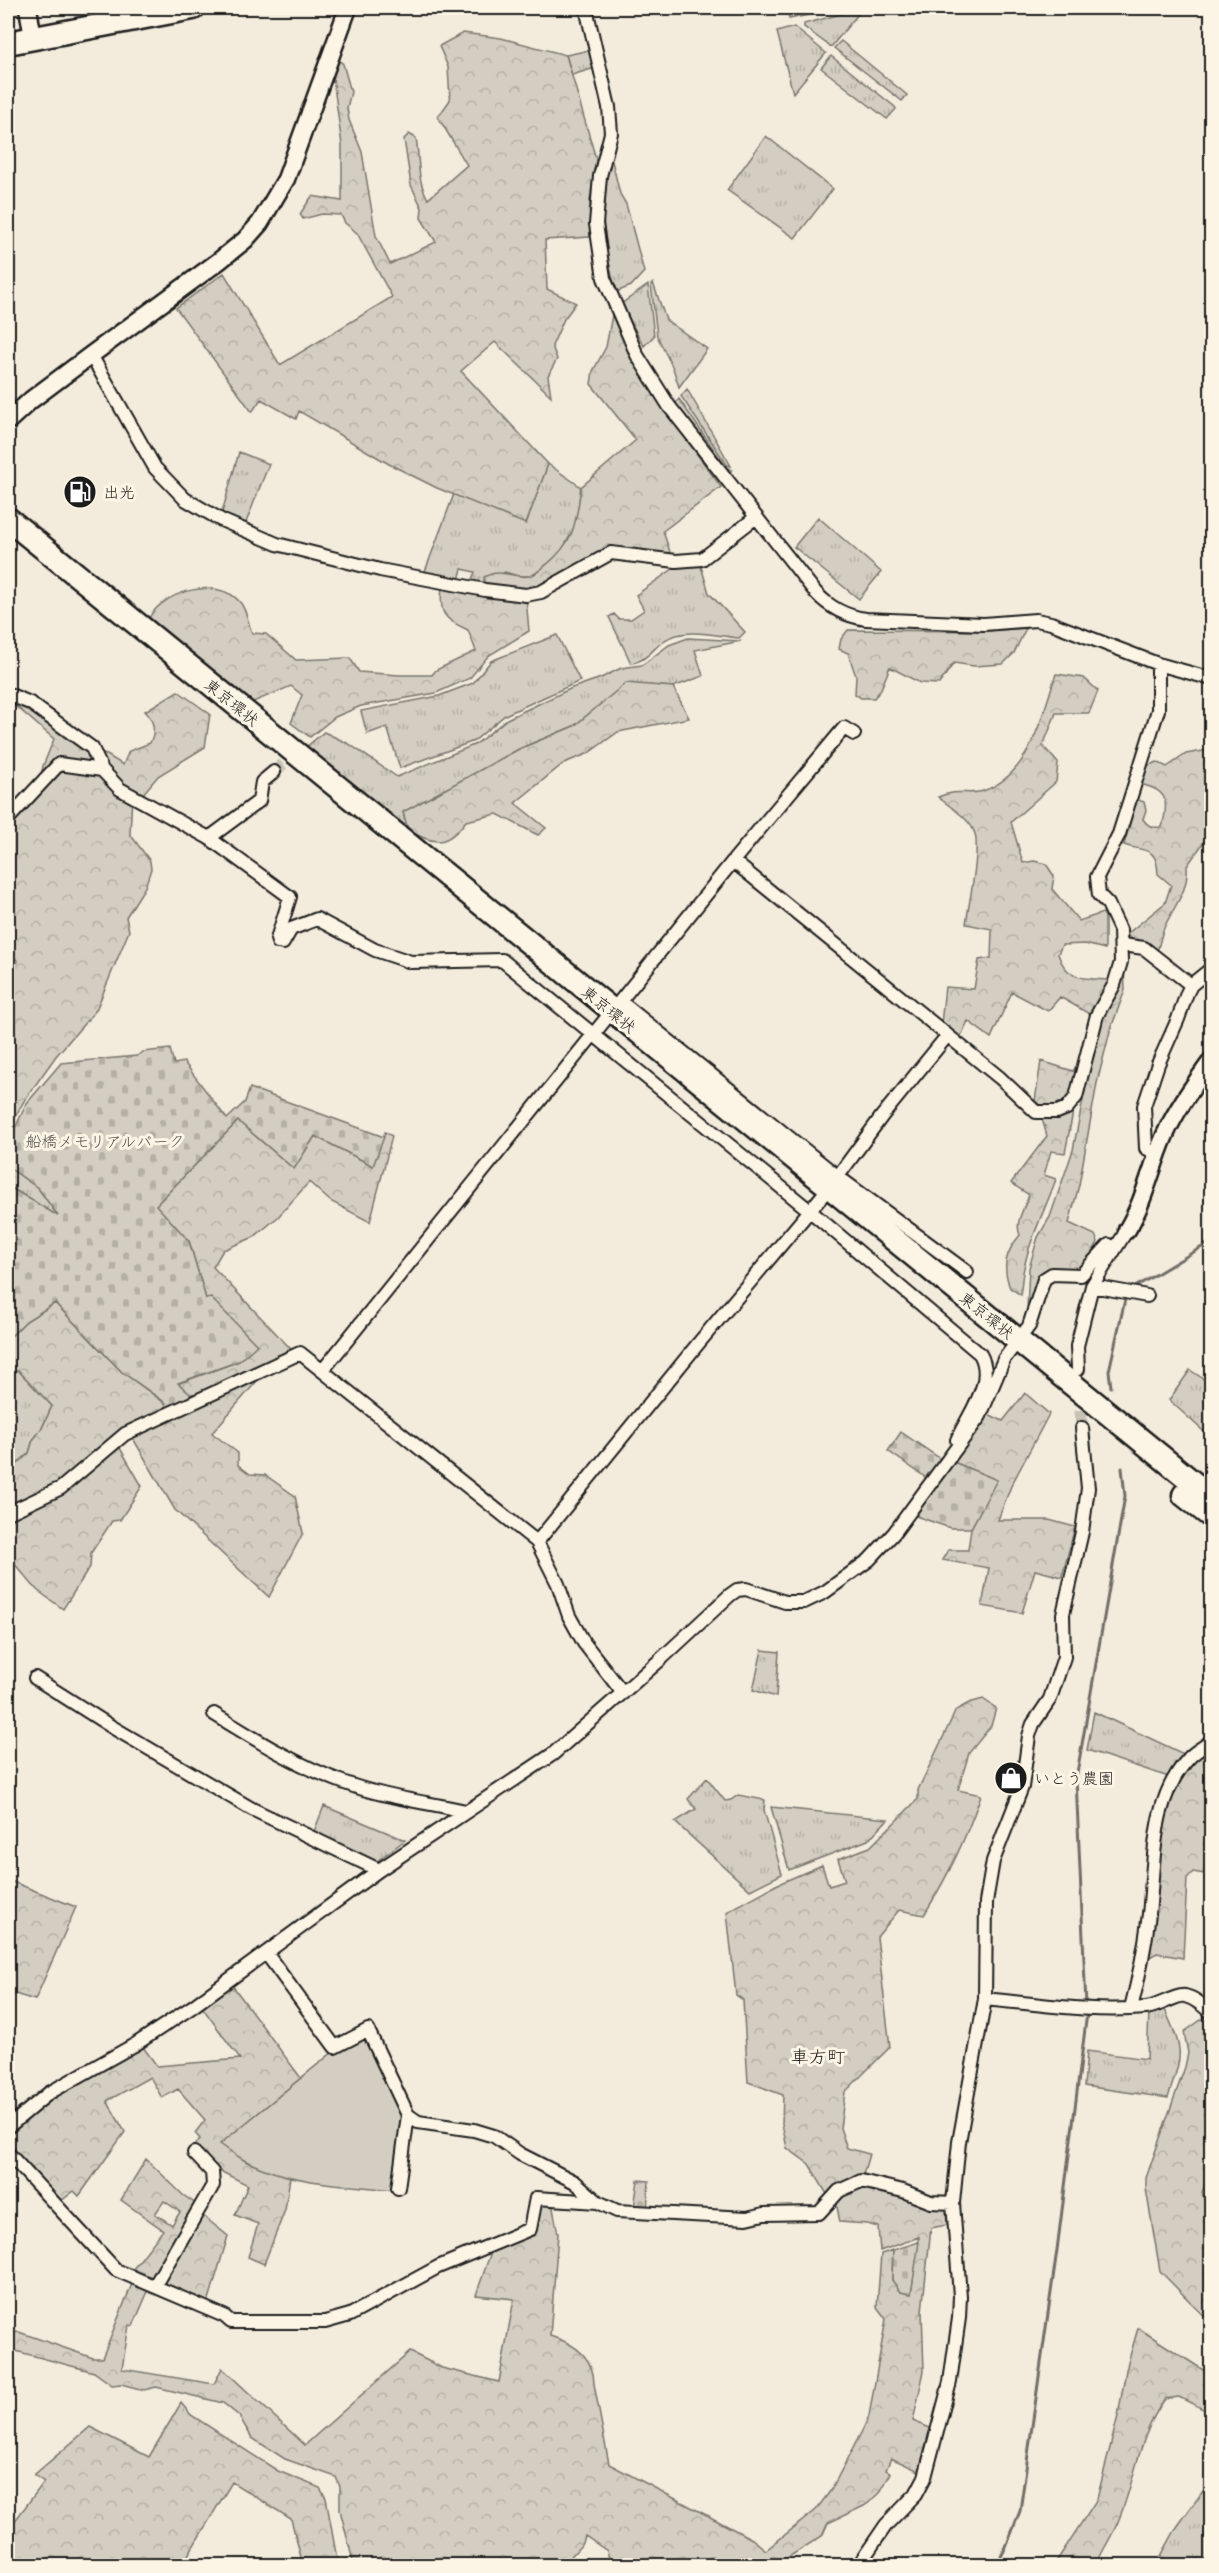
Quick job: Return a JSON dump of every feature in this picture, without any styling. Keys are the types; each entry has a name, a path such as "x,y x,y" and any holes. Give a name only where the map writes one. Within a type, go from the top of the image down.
{"highway":[{"path":"8,44 31,22 193,8"},
{"name":"東京環状","path":"8,519 608,1018"},
{"name":"東京環状","path":"8,538 608,1018 1013,1346 1212,1498"},
{"name":"東京環状","path":"1013,1346 1212,1517"}],"street":[{"path":"8,421 31,400 219,261 260,223 285,179 348,8"},
{"path":"586,8 609,107 610,133 600,176 597,214 599,255 604,278 637,355 669,406 816,593 827,604 850,617 984,624 1036,620 1051,622 1158,664 1212,679"},
{"path":"92,354 154,468 185,499 221,520 277,544 380,570 484,590 526,595 541,592 611,553 676,561 702,559 755,518"},
{"path":"733,861 1000,1078 1036,1112 1057,1112 1067,1108 1076,1097 1097,1015 1114,985 1121,962 1120,930 1108,904 1099,895 1097,877 1119,834 1158,710 1158,664"},
{"path":"8,694 30,703 92,748 102,770 120,789 209,838 290,897 278,942 283,943 291,929 317,919 375,950 411,962 502,960 608,1018 824,1193 980,1354 985,1368 985,1383 951,1455"},
{"path":"323,1370 733,861 844,728 854,734"},
{"path":"8,819 59,764 102,770"},
{"path":"209,838 259,801 262,782 274,772"},
{"path":"1122,945 1144,948 1191,985"},
{"path":"1157,1154 1146,1148 1144,1106 1158,1064 1191,985 1212,968"},
{"path":"537,1542 824,1193 946,1036"},
{"path":"1078,1369 1077,1346 1092,1286 1146,1195 1157,1154 1180,1106 1212,1060"},
{"path":"824,1193 968,1272"},
{"path":"8,2127 49,2093 136,2044 379,1870 553,1754 737,1590 746,1589 784,1602 804,1602 825,1592 869,1560 894,1533 980,1416 1004,1359 1029,1326 1046,1276 1081,1275 1108,1245 1115,1249"},
{"path":"1092,1286 1141,1295"},
{"path":"8,1513 61,1488 125,1434 300,1353 537,1542 558,1584 569,1616 585,1643 623,1693"},
{"path":"858,2565 886,2525 916,2494 925,2477 950,2382 959,2318 953,2203 959,2142 985,1999 986,1902 993,1861 1022,1787 1031,1730 1050,1699 1065,1657 1062,1614 1082,1532 1088,1488 1082,1428"},
{"path":"35,1678 112,1727 252,1809 379,1870"},
{"path":"214,1714 261,1743 320,1773 376,1792 466,1811"},
{"path":"1131,2008 1146,1936 1155,1839 1162,1808 1174,1779 1190,1757 1212,1742"},
{"path":"266,1953 335,2047 368,2030 408,2115 418,2122 474,2130 494,2136 520,2154 575,2182 598,2202 617,2211 747,2218 764,2214 819,2213 839,2191 850,2184 861,2181 903,2191 931,2202 953,2203"},
{"path":"985,1999 1086,2009 1148,2008 1186,1996 1204,2006 1212,2014"},
{"path":"398,2188 408,2115"},
{"path":"8,2153 116,2270 224,2316 231,2322 326,2322 350,2315 438,2267 530,2229 536,2198 598,2202"},
{"path":"155,2285 213,2185 212,2172 194,2153"}],"green space":[{"path":"787,8 842,8 789,19"},
{"path":"863,8 831,47 804,27 804,24"},
{"path":"794,27 826,53 793,93 777,32"},
{"path":"463,33 501,38 566,55 596,159 590,200 590,237 545,240 547,289 576,303 564,319 552,346 557,359 548,376 551,396 495,342 461,371 548,464 526,524 437,488 389,464 299,411 296,419 261,399 252,412 176,308 224,273 280,365 392,297 357,233 345,223 341,215 322,214 303,219 300,214 312,196 342,201 342,145 332,71 337,58 343,64 351,92 347,108 349,120 362,152 376,236 390,264 436,242 421,218 422,208 411,185 404,139 409,134 416,138 420,176 428,199 467,165 438,117 450,100 448,67 439,46"},
{"path":"841,41 907,95 902,101 834,48"},
{"path":"590,50 595,68 572,75 566,55"},
{"path":"831,56 895,107 896,109 887,119 821,68"},
{"path":"766,136 833,189 795,238 727,190"},
{"path":"609,160 612,161 620,194 626,204 644,272 631,286 616,292 603,225 604,187"},
{"path":"653,283 666,320 707,349 679,387 673,368 657,336 651,285"},
{"path":"648,285 654,336 644,346 621,304"},
{"path":"612,315 648,383 721,487 663,531 671,555 619,549 542,587 527,590 484,584 484,577 491,574 531,575 555,557 563,549 572,531 581,487 636,440 591,384 593,371 606,347"},
{"path":"687,389 731,466 727,465 681,396"},
{"path":"679,399 726,467 732,470 728,474 675,404"},
{"path":"239,452 269,464 245,525 221,516"},
{"path":"548,464 581,487 576,525 560,554 532,576 518,576 505,572 484,584 471,582 475,572 462,569 459,580 424,574 454,494 526,523"},
{"path":"818,517 881,572 859,599 794,547"},
{"path":"700,563 709,593 745,632 739,638 702,633 673,636 641,660 631,663 609,617 614,614 619,619 631,619 644,610 636,595 680,564"},
{"path":"442,586 526,598 529,631 488,656 470,678 436,693 361,706 335,717 310,737 291,723 302,695 291,686 251,703 149,618 156,608 178,594 192,590 218,590 230,594 240,602 252,633 266,634 296,660 350,658 359,672 432,675 436,670 476,651 468,630 448,619 444,614 441,603"},
{"path":"1026,628 1014,653 1003,664 974,666 954,663 939,684 920,683 890,667 880,691 874,698 861,698 855,694 856,676 848,653 839,649 841,639 848,630 989,631"},
{"path":"557,635 580,681 505,715 474,741 400,768 387,727 367,734 361,711 439,696 473,683 491,661"},
{"path":"688,638 741,641 695,650 703,676 673,687 626,684 574,726 519,749 403,812 408,830 305,748 324,732 349,744 397,777 476,744 507,719 621,668 642,665 669,645"},
{"path":"1056,674 1084,678 1098,691 1089,713 1056,713 1043,746 1058,763 1056,782 1011,822 1023,863 1034,861 1046,864 1054,876 1052,889 1079,921 1103,913 1105,917 1105,949 1085,944 1062,945 1058,954 1062,963 1071,974 1091,979 1109,980 1091,1015 1060,997 1048,1011 1012,992 991,1038 968,1021 960,1038 941,1024 945,987 974,989 979,960 991,958 992,929 966,924 975,865 975,834 965,818 938,797 958,792 983,791 999,783 1013,772 1024,758 1032,742"},
{"path":"626,683 673,687 689,718 618,732 587,754 564,763 515,803 546,828 538,835 497,814 466,821 453,835 440,841 426,839 408,830 403,812 519,749 574,726"},
{"path":"178,691 210,714 205,747 158,776 142,795 114,781 98,753 107,755 123,765 129,751 150,743 153,726 145,711"},
{"path":"8,697 31,707 89,749 99,767 58,761 40,781 43,766 54,739 18,708 8,704"},
{"path":"1208,750 1211,752 1211,832 1187,866 1186,883 1164,928 1157,951 1131,941 1127,934 1165,903 1171,885 1158,874 1152,854 1124,845 1136,799 1144,802 1146,810 1143,819 1147,824 1162,827 1165,810 1164,798 1156,790 1140,784 1147,766 1157,762 1167,767 1186,754"},
{"path":"60,769 101,773 132,796 130,834 150,861 151,869 145,887 126,917 129,931 96,1010 56,1056 24,1101 8,1130 8,966 18,962 8,948 8,825"},
{"path":"1124,966 1125,990 1110,1031 1097,1083 1079,1185 1069,1223 1095,1235 1098,1242 1084,1269 1053,1271 1036,1291 1027,1310 1029,1268 1038,1237 1050,1217 1073,1150 1100,1015"},
{"name":"船橋メモリアルパーク","path":"170,1049 174,1064 184,1062 227,1119 245,1102 250,1088 384,1137 373,1166 315,1136 294,1169 238,1121 156,1205 189,1241 206,1299 211,1298 257,1345 239,1361 178,1383 190,1394 202,1394 165,1410 166,1403 122,1372 55,1303 26,1321 8,1339 8,1186 58,1216 38,1188 8,1167 8,1136 14,1130 27,1103 61,1063 137,1056 143,1052"},
{"path":"1084,1054 1074,1092 1057,1109 1041,1107 1035,1101 1041,1061 1073,1071"},
{"path":"1075,1102 1065,1153 1051,1151 1044,1175 1056,1179 1029,1250 1021,1295 1010,1288 1006,1273 1006,1260 1020,1235 1019,1220 1029,1195 1011,1183 1047,1136 1041,1115"},
{"path":"238,1121 293,1168 315,1136 373,1166 385,1132 392,1136 370,1222 330,1201 309,1182 278,1217 254,1237 223,1250 213,1267 291,1349 202,1394 190,1394 177,1384 239,1361 206,1299 189,1241 155,1206"},
{"path":"8,1167 38,1188 59,1217 8,1186"},
{"path":"55,1303 122,1372 166,1404 165,1410 59,1485 8,1507 8,1473 29,1453 33,1440 42,1428 52,1406 18,1370 8,1377 8,1339 26,1321"},
{"path":"18,1370 52,1406 42,1428 33,1440 29,1453 8,1473 8,1377"},
{"path":"1190,1370 1211,1384 1211,1438 1169,1400"},
{"path":"264,1373 212,1433 238,1453 238,1465 250,1474 265,1475 295,1496 303,1533 269,1597 175,1510 131,1435"},
{"path":"1025,1393 1049,1414 1011,1486 998,1520 1049,1520 1075,1527 1062,1577 1035,1570 1022,1613 982,1606 989,1568 942,1560 948,1550 968,1550 971,1528 996,1480 951,1461 986,1413 1003,1421"},
{"path":"901,1432 942,1460 928,1479 888,1451"},
{"path":"117,1443 142,1486 120,1520 112,1521 91,1553 90,1567 63,1609 37,1590 12,1561 11,1516"},
{"path":"951,1461 997,1480 971,1528 950,1528 916,1516"},
{"path":"762,1650 779,1652 776,1697 753,1690"},
{"path":"983,1699 996,1708 991,1726 969,1753 958,1790 981,1795 963,1842 924,1915 899,1910 877,1937 890,2047 845,2092 840,2128 847,2148 869,2154 863,2175 851,2179 828,2196 809,2164 787,2148 782,2124 783,2095 748,2082 743,2000 736,1995 727,1912 776,1885 822,1865 829,1886 845,1881 838,1859 870,1847 918,1799 918,1790 956,1710"},
{"path":"1094,1712 1188,1756 1172,1778 1087,1750"},
{"path":"1211,1744 1211,1875 1193,1872 1187,1878 1183,1958 1157,1953 1144,1960 1158,1839 1176,1781 1192,1758"},
{"path":"707,1778 725,1801 738,1795 765,1800 764,1810 782,1874 750,1890 675,1822 696,1809 688,1799"},
{"path":"324,1806 405,1840 377,1861 370,1861 313,1834"},
{"path":"771,1807 888,1819 868,1840 789,1870"},
{"path":"8,1880 76,1907 35,2000 8,1992"},
{"path":"232,1985 301,2078 221,2144 247,2162 290,2177 285,2210 264,2264 248,2257 258,2224 235,2215 248,2185 220,2171 218,2174 193,2147 200,2139 195,2133 205,2120 178,2089 162,2098 150,2077 107,2101 125,2132 79,2196 74,2191 61,2201 8,2143 10,2132 53,2098 143,2047 157,2066 240,2059 202,2007"},
{"path":"1165,2010 1176,2036 1179,2054 1168,2098 1084,2086 1087,2051 1147,2059 1149,2012"},
{"path":"1208,2015 1212,2018 1212,2167 1202,2192 1211,2214 1211,2323 1160,2271 1146,2189 1146,2178 1185,2067 1188,2053 1184,2032"},
{"path":"366,2036 403,2119 395,2190 339,2185 283,2175 248,2162 220,2144 333,2052"},
{"path":"146,2159 183,2195 196,2204 154,2279 133,2269 163,2230 121,2200","holes":["164,2201 180,2212 172,2225 155,2214"]},
{"path":"638,2180 649,2181 647,2210 634,2208"},
{"path":"871,2186 928,2207 946,2208 947,2225 931,2228 922,2311 924,2371 913,2421 930,2428 919,2471 891,2458 886,2470 891,2473 879,2494 866,2505 828,2523 822,2536 776,2565 606,2565 609,2558 607,2551 585,2536 583,2543 568,2560 574,2565 354,2565 340,2510 340,2487 336,2477 285,2459 252,2438 239,2416 223,2403 156,2387 144,2390 121,2384 112,2385 94,2372 8,2349 8,2333 19,2332 93,2358 102,2358 132,2284 149,2289 133,2326 129,2325 122,2369 214,2384 222,2368 305,2445 410,2352 442,2368 499,2382 514,2299 476,2295 492,2249 533,2232 538,2203 552,2203 558,2234 550,2336 581,2352 590,2366 609,2464 752,2539 766,2550 816,2510 831,2490 869,2416 886,2319 877,2307 881,2254 893,2250 892,2280 911,2293 919,2237 880,2251 878,2227 840,2222 836,2202 851,2190"},
{"path":"202,2215 228,2236 208,2303 164,2284 163,2279"},
{"path":"919,2242 911,2294 900,2292 892,2280 893,2250"},
{"path":"1138,2328 1211,2375 1211,2413 1179,2397 1165,2399 1149,2428 1115,2529 1096,2565 1054,2565 1097,2499 1118,2416 1126,2370"},
{"path":"181,2403 191,2415 278,2471 320,2488 326,2498 338,2565 303,2565 291,2519 232,2482 182,2565 8,2565 8,2530 44,2482 34,2475 90,2427 149,2457"},
{"path":"1203,2491 1211,2496 1211,2565 1156,2565 1177,2527"}],"waterway":[{"path":"1130,1290 1212,1241"},
{"path":"1111,1387 1109,1371 1126,1295"},
{"path":"1086,2006 1076,1779 1125,1496 1122,1468"},
{"path":"996,2566 1020,2511 1057,2250 1087,2013"}],"tunnel":[{"path":"274,772 305,745"},
{"path":"1079,1392 1082,1428"}],"place":[{"name":"出光","path":"80,492"},
{"name":"いとう農園","path":"1011,1778"}],"district":[{"name":"車方町","path":"818,2057"}]}
